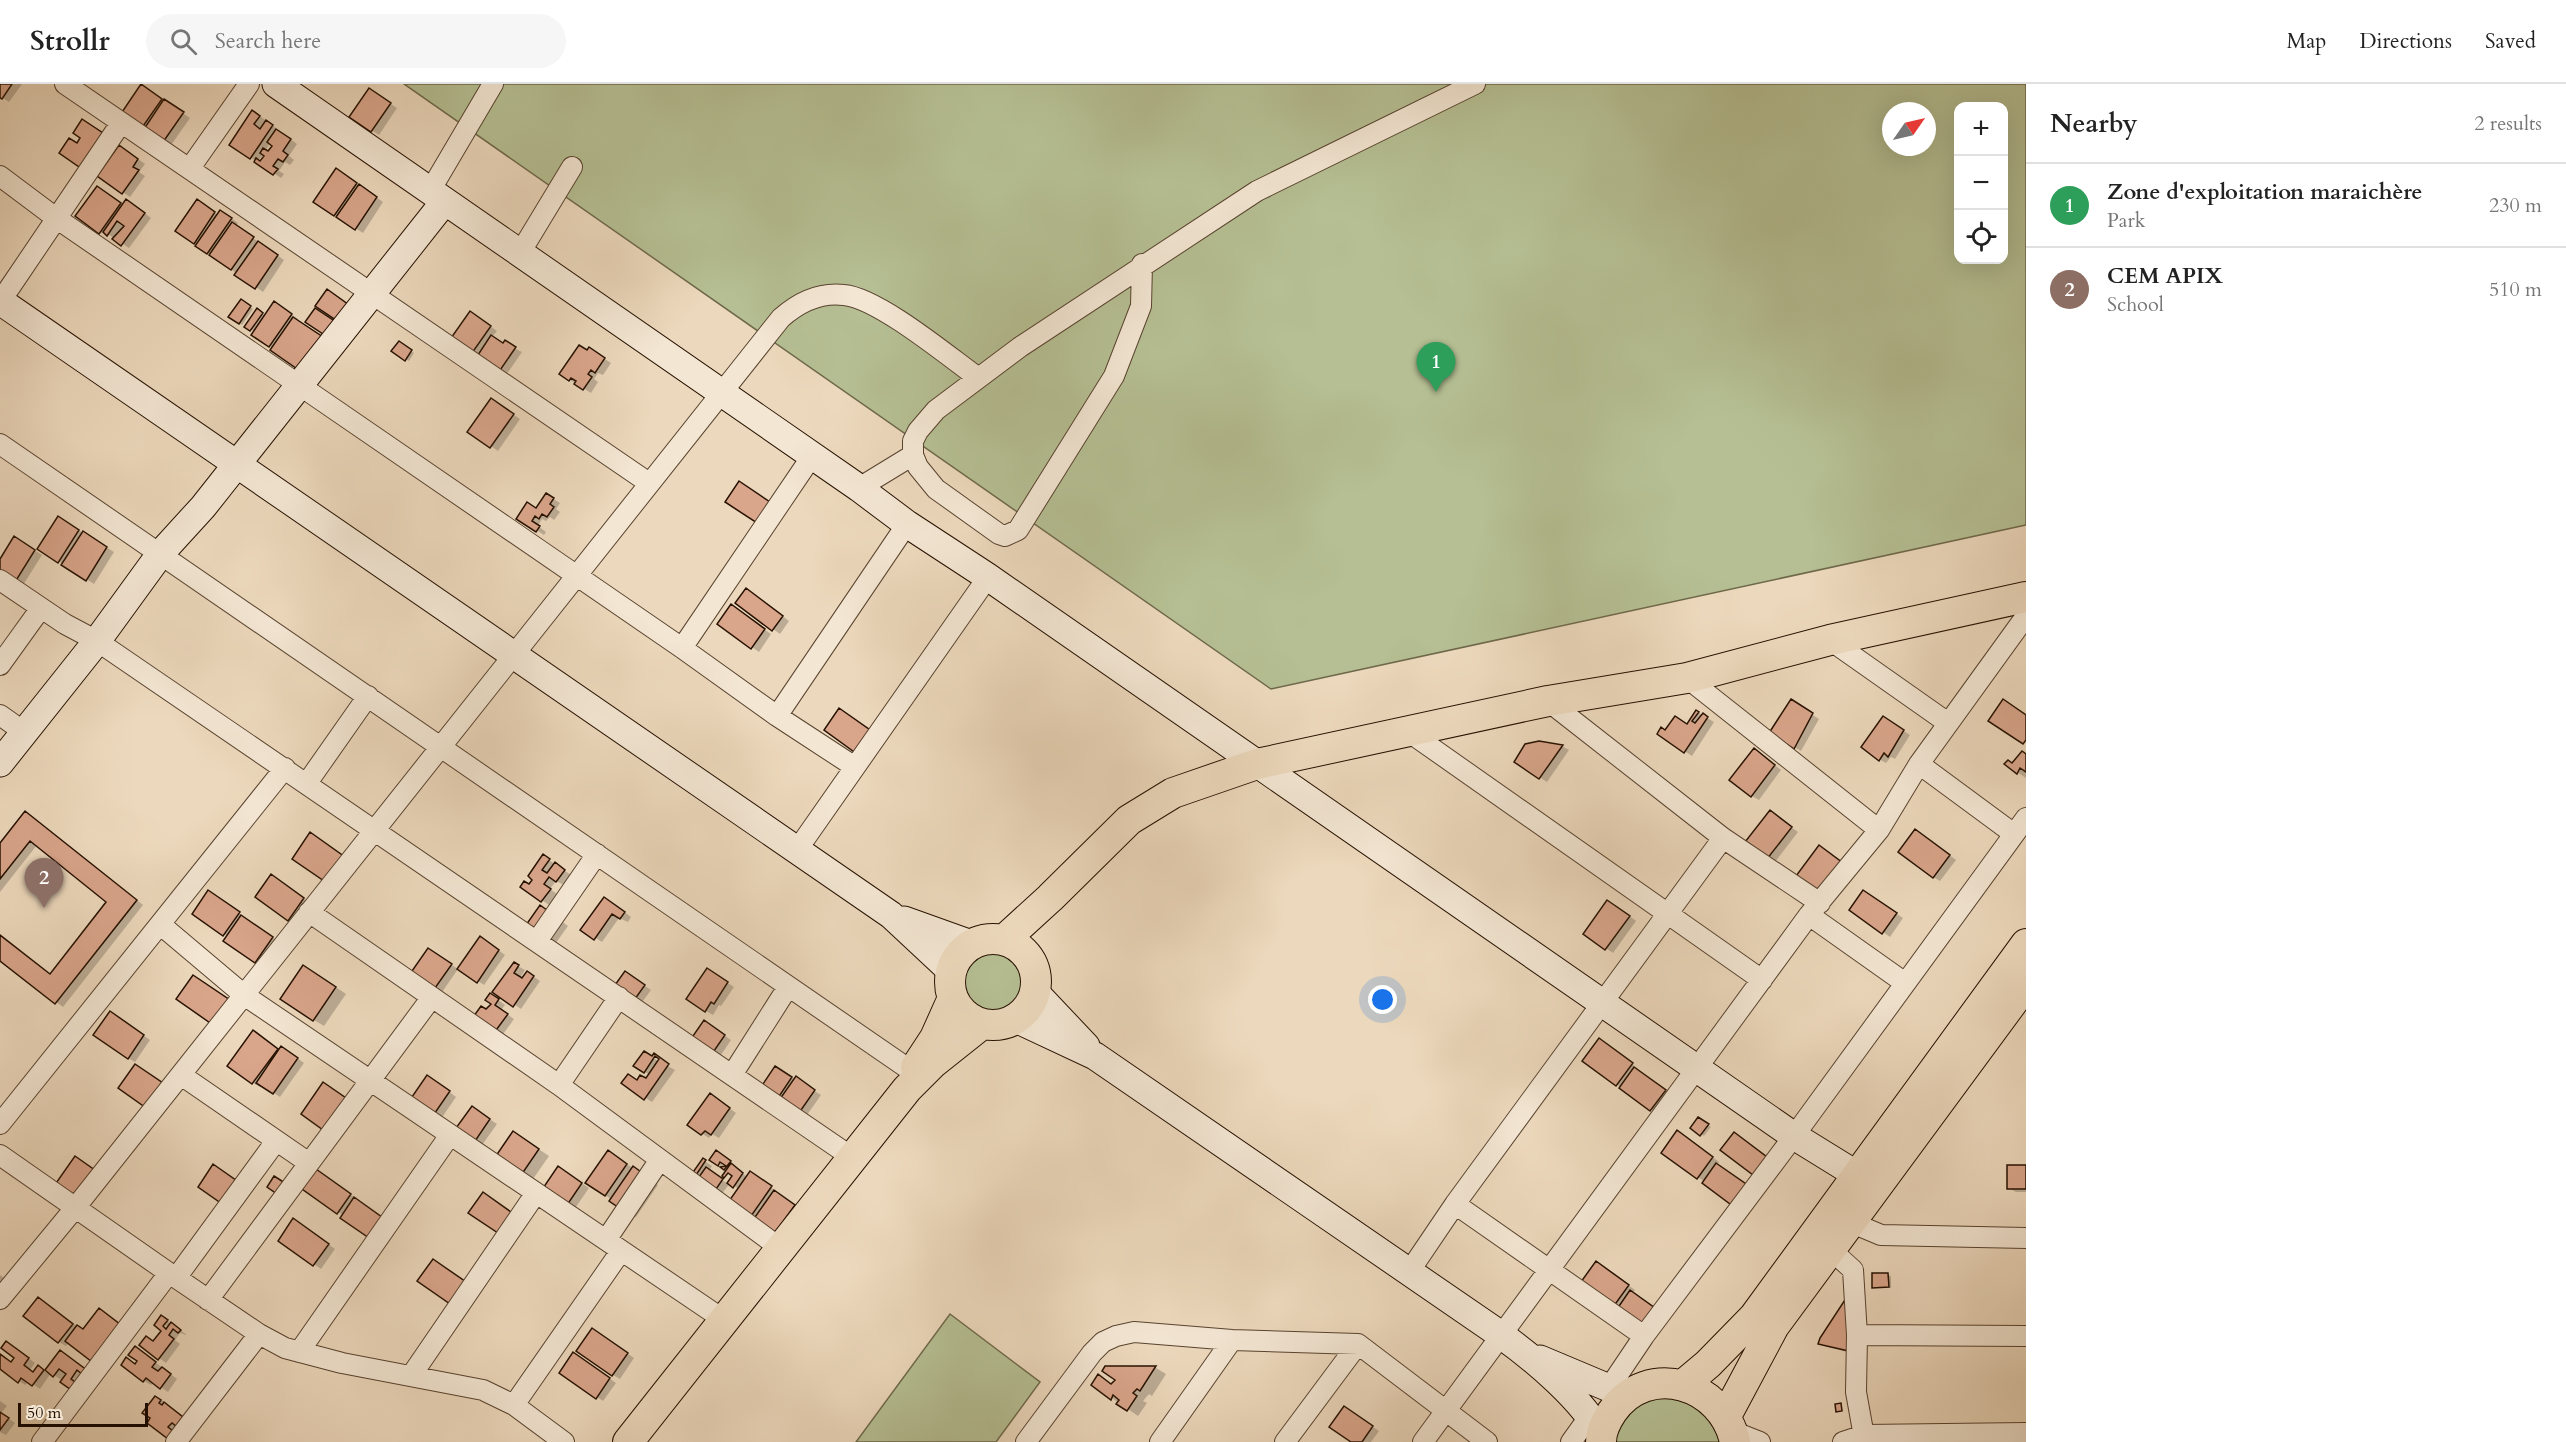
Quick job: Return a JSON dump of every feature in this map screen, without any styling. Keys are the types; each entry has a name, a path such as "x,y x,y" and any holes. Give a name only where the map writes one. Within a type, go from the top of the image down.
{"main road":[{"path":"1004,940 1050,898 1111,835 1152,804 1173,793 1257,764 1548,701 1687,678 1830,640 2026,597"},
{"path":"1030,959 1050,898"},
{"path":"628,1442 853,1158 910,1081 935,1038 958,956 971,944 987,939 1004,940 1019,947 1030,959 1036,975 1035,992 1028,1008 1016,1019 1000,1025 982,1024 960,1010 952,984"},
{"path":"1738,1433 1768,1335 1850,1222 1867,1181 2026,944"},
{"path":"1683,1385 1715,1357 1754,1317 2026,984"},
{"path":"910,1081 982,1024"},
{"path":"1597,1432 1618,1405 1620,1391 1656,1384 1683,1385 1707,1397 1738,1433"}],"street":[{"path":"65,84 649,483"},
{"path":"190,168 249,84"},
{"path":"0,763 97,641 161,553 203,507 372,293 437,196 493,84"},
{"path":"1142,264 1141,306 1113,376 1018,530 1005,536 999,534 936,489 921,473 913,455 913,441 925,421 977,377 1142,264 1257,191 1475,84"},
{"path":"291,88 437,196 859,488 907,524 987,577 1794,1136 1867,1181"},
{"path":"122,123 0,301 891,915 952,984"},
{"path":"520,253 572,167"},
{"path":"0,176 56,218 777,716 855,767"},
{"path":"0,1299 181,1075 781,318 797,304 843,295 878,307 977,377"},
{"path":"0,444 788,987 910,1081"},
{"path":"859,488 913,455"},
{"path":"681,648 812,456"},
{"path":"777,716 907,524"},
{"path":"797,850 987,577"},
{"path":"0,580 41,608 97,641 285,768 853,1158"},
{"path":"0,665 41,608"},
{"path":"1423,1442 1548,1269 1815,909 1879,830 1919,764 2026,616"},
{"path":"1830,640 1948,723"},
{"path":"1687,678 1879,830"},
{"path":"307,783 368,696"},
{"path":"1548,701 1815,909 1905,983"},
{"path":"0,715 24,732"},
{"path":"1409,732 1762,981"},
{"path":"1919,764 2014,834"},
{"path":"0,1124 285,768"},
{"path":"1525,1353 1620,1391 1644,1336 1794,1136 2026,818"},
{"path":"1409,1272 1455,1204 1723,838"},
{"path":"537,941 597,854"},
{"path":"309,912 559,1085 659,1161 780,1248"},
{"path":"891,915 971,944"},
{"path":"161,925 244,994 724,1320"},
{"path":"732,1075 788,987"},
{"path":"1035,992 1095,1056"},
{"path":"208,1300 432,997"},
{"path":"559,1085 619,997"},
{"path":"1016,1019 1095,1056 1502,1335 1525,1353 1597,1432 1571,1442"},
{"path":"181,1075 309,1163"},
{"path":"299,1352 450,1135"},
{"path":"42,1442 276,1141"},
{"path":"0,1155 172,1276 259,1334 285,1348 483,1390 513,1405 564,1442"},
{"path":"513,1405 614,1245 659,1161"},
{"path":"411,1376 536,1193"},
{"path":"1455,1204 1644,1336"},
{"path":"1850,1222 1881,1235 2026,1238"},
{"path":"1830,1249 1853,1270 1857,1335 1856,1392 1864,1438"},
{"path":"1026,1442 1103,1342 1134,1332 1232,1340 1358,1344 1487,1442"},
{"path":"177,1442 259,1334"},
{"path":"1857,1335 2026,1336"},
{"path":"1160,1442 1232,1340"},
{"path":"1285,1442 1358,1344"},
{"path":"1843,1442 1864,1438 2026,1433"}],"green space":[{"path":"404,84 2026,84 2026,525 1271,689"},
{"path":"993,947 1006,950 1017,957 1024,968 1027,981 1024,994 1017,1005 1006,1012 993,1015 980,1012 969,1005 962,994 959,981 962,968 969,957 980,950"},
{"path":"950,1314 1040,1382 996,1442 856,1442"},
{"path":"1658,1397 1682,1400 1699,1407 1712,1421 1722,1442 1612,1442 1620,1424 1634,1408"}],"building":[{"path":"0,84 12,84 2,99 0,98"},
{"path":"141,84 162,99 139,132 118,118"},
{"path":"369,88 391,103 371,132 349,117"},
{"path":"164,99 184,112 161,145 142,132"},
{"path":"252,110 260,116 254,124 260,129 266,120 273,125 250,159 229,145"},
{"path":"82,119 106,135 82,169 59,153 69,138 77,143 80,138 73,133"},
{"path":"276,129 291,139 283,151 288,155 283,162 278,159 273,166 278,169 273,175 254,162 256,158 260,161 264,156 260,153 263,148 268,151 272,146 267,142"},
{"path":"119,145 138,159 133,167 139,170 122,194 97,176"},
{"path":"336,168 357,183 334,216 313,202"},
{"path":"359,184 377,197 355,230 336,217"},
{"path":"97,186 121,203 99,234 75,216"},
{"path":"126,199 145,213 121,246 112,239 124,226 117,221 107,236 103,232"},
{"path":"197,199 215,212 194,244 175,231"},
{"path":"220,210 232,218 207,254 195,246"},
{"path":"232,222 254,237 231,270 209,255"},
{"path":"258,241 278,255 255,289 234,275"},
{"path":"327,289 356,310 345,326 315,306"},
{"path":"241,299 251,306 239,324 228,317"},
{"path":"274,301 292,314 269,347 251,335"},
{"path":"257,308 263,313 250,331 244,327"},
{"path":"315,308 339,324 329,338 305,322"},
{"path":"470,311 491,326 465,363 444,348"},
{"path":"293,317 326,339 303,373 270,350"},
{"path":"491,335 503,343 505,340 516,347 496,376 474,361"},
{"path":"399,341 412,350 405,361 391,351"},
{"path":"579,345 587,350 589,347 605,358 595,373 591,370 588,374 592,377 583,390 574,384 576,381 571,378 569,381 559,374"},
{"path":"491,398 514,414 490,448 467,432"},
{"path":"739,481 770,502 757,523 725,502"},
{"path":"546,493 554,498 550,504 554,507 547,517 542,514 539,519 535,516 532,521 540,526 536,532 516,519 527,502 536,508"},
{"path":"58,516 79,530 58,563 37,549"},
{"path":"83,531 107,547 86,581 61,565"},
{"path":"14,536 35,550 12,587 0,580 0,559"},
{"path":"746,588 783,616 772,631 735,603"},
{"path":"731,604 765,629 751,649 717,624"},
{"path":"1791,699 1813,713 1794,749 1769,733"},
{"path":"2003,699 2026,715 2026,740 2023,744 1988,721"},
{"path":"839,708 873,732 857,754 824,730"},
{"path":"1696,710 1699,712 1692,721 1695,723 1703,713 1708,717 1684,753 1657,734 1661,727 1665,730 1675,716 1687,724"},
{"path":"1883,716 1904,730 1888,757 1884,753 1879,761 1861,747"},
{"path":"1539,741 1563,745 1539,779 1514,762 1525,744"},
{"path":"1754,748 1775,765 1751,797 1729,780"},
{"path":"2022,751 2026,754 2026,772 2020,768 2017,774 2004,764 2008,760 2012,763"},
{"path":"1770,810 1792,827 1767,859 1745,842"},
{"path":"25,811 137,900 55,1004 0,961 0,935 50,974 106,902 30,841 0,879 0,843"},
{"path":"1915,829 1950,855 1933,878 1898,852"},
{"path":"310,832 345,857 327,883 292,859"},
{"path":"1819,845 1843,863 1817,898 1793,880"},
{"path":"543,854 550,859 542,870 547,873 555,862 565,870 556,882 549,877 544,884 551,889 541,902 520,887 524,881 529,884 532,880 528,876"},
{"path":"271,874 304,898 288,921 255,897"},
{"path":"208,890 240,912 223,936 192,914"},
{"path":"1863,890 1897,913 1882,934 1849,910"},
{"path":"604,897 625,912 620,919 612,914 594,940 580,930"},
{"path":"1607,900 1630,916 1605,950 1583,934"},
{"path":"540,905 562,921 519,935"},
{"path":"241,915 273,937 255,963 223,941"},
{"path":"480,936 499,950 477,983 457,969"},
{"path":"428,948 452,964 428,998 405,981"},
{"path":"514,962 519,965 514,973 522,978 527,971 534,976 513,1007 492,992"},
{"path":"303,965 336,987 313,1021 280,999"},
{"path":"707,968 728,982 714,1004 711,1002 705,1012 686,999"},
{"path":"625,971 645,985 625,1013 605,999"},
{"path":"193,975 230,1000 213,1025 176,999"},
{"path":"490,993 499,999 495,1005 508,1014 491,1037 469,1023 481,1006 486,1009 491,1004 485,1000"},
{"path":"110,1011 144,1035 128,1059 93,1035"},
{"path":"704,1020 725,1035 705,1064 684,1049"},
{"path":"253,1030 278,1049 252,1084 227,1066"},
{"path":"1599,1038 1633,1063 1616,1086 1582,1061"},
{"path":"281,1046 298,1058 273,1094 256,1083"},
{"path":"644,1051 652,1056 654,1053 669,1064 644,1100 621,1083 628,1074 637,1080 640,1075 646,1078 659,1059 655,1056 644,1073 633,1066"},
{"path":"135,1064 166,1085 149,1110 118,1088"},
{"path":"775,1066 792,1077 772,1107 755,1096"},
{"path":"1634,1067 1666,1090 1650,1111 1619,1088"},
{"path":"427,1075 450,1091 426,1126 403,1110"},
{"path":"796,1076 815,1090 792,1123 773,1109"},
{"path":"323,1082 346,1098 323,1130 301,1114"},
{"path":"710,1093 730,1108 711,1135 705,1131 701,1135 687,1125"},
{"path":"472,1106 490,1119 467,1153 448,1139"},
{"path":"1698,1117 1709,1124 1700,1136 1690,1128"},
{"path":"1677,1130 1713,1157 1697,1179 1661,1153"},
{"path":"513,1131 539,1149 513,1187 487,1169"},
{"path":"1734,1132 1767,1157 1753,1175 1720,1150"},
{"path":"608,1150 627,1164 605,1196 585,1183"},
{"path":"716,1150 731,1161 724,1170 720,1167 726,1166 720,1162 718,1166 709,1160"},
{"path":"75,1156 99,1173 78,1203 54,1186"},
{"path":"703,1158 706,1160 696,1175 699,1177 706,1167 723,1179 714,1192 691,1175"},
{"path":"731,1163 743,1173 733,1188 727,1183 732,1176 728,1173 724,1178 722,1176"},
{"path":"1716,1163 1749,1186 1734,1207 1702,1183"},
{"path":"213,1164 240,1183 225,1206 198,1187"},
{"path":"2007,1165 2026,1165 2026,1189 2007,1189"},
{"path":"558,1166 582,1183 559,1217 535,1200"},
{"path":"633,1166 652,1180 628,1214 609,1201"},
{"path":"316,1169 351,1194 337,1214 302,1189"},
{"path":"750,1171 772,1186 749,1219 727,1204"},
{"path":"274,1176 285,1183 277,1194 267,1187"},
{"path":"774,1190 795,1205 774,1234 753,1220"},
{"path":"483,1192 518,1217 504,1237 468,1213"},
{"path":"354,1197 386,1220 372,1240 340,1218"},
{"path":"293,1218 329,1244 313,1266 278,1241"},
{"path":"433,1259 469,1284 453,1306 417,1281"},
{"path":"1596,1261 1629,1285 1611,1310 1578,1286"},
{"path":"1872,1273 1888,1273 1889,1287 1872,1288"},
{"path":"1854,1286 1853,1352 1818,1344 1820,1338"},
{"path":"1630,1290 1655,1308 1640,1330 1615,1312"},
{"path":"38,1297 73,1324 58,1343 23,1316"},
{"path":"99,1308 125,1328 96,1365 65,1341 77,1325 83,1329"},
{"path":"161,1315 168,1320 163,1326 166,1329 171,1322 181,1330 178,1333 173,1329 169,1335 174,1339 158,1360 139,1345 146,1336 153,1341 161,1331 154,1325"},
{"path":"592,1328 628,1353 612,1376 576,1351"},
{"path":"6,1341 29,1358 24,1365 33,1372 38,1365 44,1370 32,1386 21,1378 18,1383 0,1369 0,1354 11,1362 14,1358 1,1348"},
{"path":"135,1346 156,1362 152,1367 158,1371 162,1367 171,1374 160,1389 146,1378 143,1382 121,1365 126,1357 135,1364 137,1361 128,1355"},
{"path":"60,1350 92,1374 88,1379 77,1370 71,1379 75,1382 77,1394 60,1382 66,1374 59,1369 53,1377 45,1370"},
{"path":"573,1352 610,1378 596,1399 559,1373"},
{"path":"1105,1366 1156,1366 1140,1391 1137,1389 1133,1393 1137,1396 1127,1411 1116,1404 1119,1400 1113,1395 1111,1400 1091,1385 1098,1374 1111,1384 1115,1380 1102,1371"},
{"path":"155,1396 161,1400 159,1403 162,1405 164,1402 188,1421 181,1430 172,1423 168,1427 178,1435 172,1442 147,1423 150,1418 142,1413"},
{"path":"1841,1403 1842,1411 1836,1412 1835,1404"},
{"path":"1344,1406 1373,1426 1362,1442 1351,1442 1329,1427"},
{"path":"0,1412 9,1418 0,1430"}],"place":[{"name":"Zone d'exploitation maraichère","path":"1436,392"},
{"name":"CEM APIX","path":"44,908"}]}
